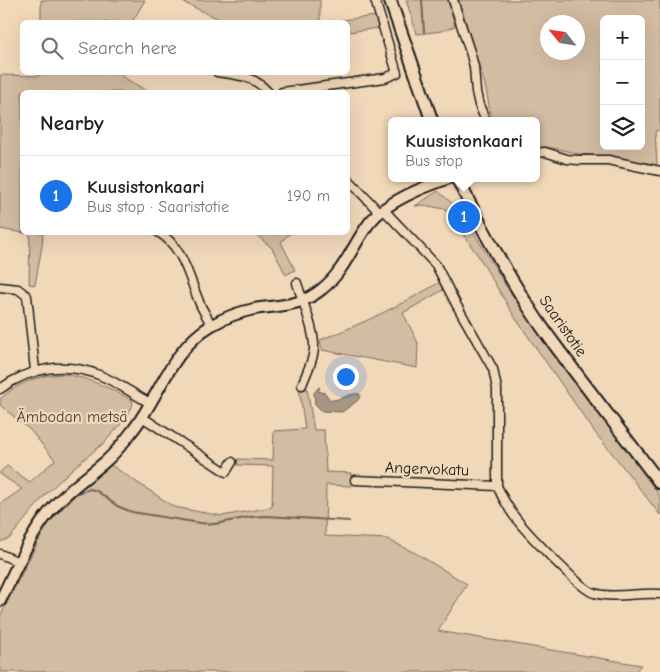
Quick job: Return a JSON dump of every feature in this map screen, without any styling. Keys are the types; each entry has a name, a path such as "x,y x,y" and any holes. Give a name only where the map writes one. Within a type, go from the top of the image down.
{"main road":[{"path":"390,0 431,117"},
{"name":"Saaristotie","path":"458,182 499,259 548,336 660,483"}],"street":[{"path":"297,90 385,78 397,73 375,0"},
{"path":"453,0 474,67 476,92 484,117"},
{"path":"237,75 260,83 266,90"},
{"path":"540,153 545,152 567,159 608,160 660,171"},
{"path":"350,181 436,265 493,369 496,388 497,486 517,520 589,592 608,596 660,594"},
{"path":"0,601 19,562 46,516 69,491 107,460 135,428 171,367 188,344 211,325 229,317 253,310 303,301 321,290 331,282 365,229 381,210 400,199 439,182"},
{"path":"162,235 172,244 186,264 200,306 211,325"},
{"path":"297,283 314,347 313,357 302,385"},
{"path":"0,287 18,289 27,296 35,370"},
{"path":"0,389 35,370 60,368 87,371 110,380 150,403"},
{"path":"142,417 226,472 232,462"},
{"name":"Angervokatu","path":"355,480 497,486"},
{"path":"0,554 19,562"}],"green space":[{"path":"41,0 145,0 133,20 41,20"},
{"path":"178,0 320,0 320,20 222,20"},
{"path":"406,0 448,0 455,26 442,31 417,34"},
{"path":"459,0 660,0 660,130 655,131 657,166 608,156 579,154 559,149 540,148 540,117 491,117 485,85"},
{"path":"377,16 380,28 350,32 350,20 341,20"},
{"path":"0,75 121,75 146,90 20,90 20,232 0,229"},
{"path":"438,191 454,205 462,220 468,223 506,286 548,346 660,496 660,515 596,434 514,316 479,257 445,209 422,205 415,206"},
{"path":"30,235 43,235 35,285 29,284"},
{"path":"256,235 288,235 281,242 295,270 286,275 272,248"},
{"path":"440,282 443,290 403,313 418,343 417,368 322,350 320,340 381,314"},
{"name":"Ämbodan metsä","path":"64,374 83,378 108,388 133,401 132,407 121,424 105,442 72,469 45,495 10,538 0,542 0,504 22,489 0,474 0,472 7,466 30,482 55,460 30,430 0,405 0,399 30,380"},
{"path":"299,388 307,388 314,430 324,430 326,472 351,473 351,486 326,485 325,536 387,539 417,554 467,584 438,631 641,665 635,672 0,672 0,617 48,524 78,492 111,465 174,507 222,516 272,507 273,466 237,465 238,459 273,460 274,431 305,429"}],"shaded area":[{"path":"319,387 318,391 325,393 330,400 356,394 360,394 360,397 342,412 322,411 315,404 314,393"}],"waterway":[{"path":"422,0 424,32"},
{"path":"47,524 71,497 90,489 97,491 117,506 132,512 200,523 215,524 266,516 349,521"}],"place":[{"name":"Kuusistonkaari","path":"464,217"}]}
